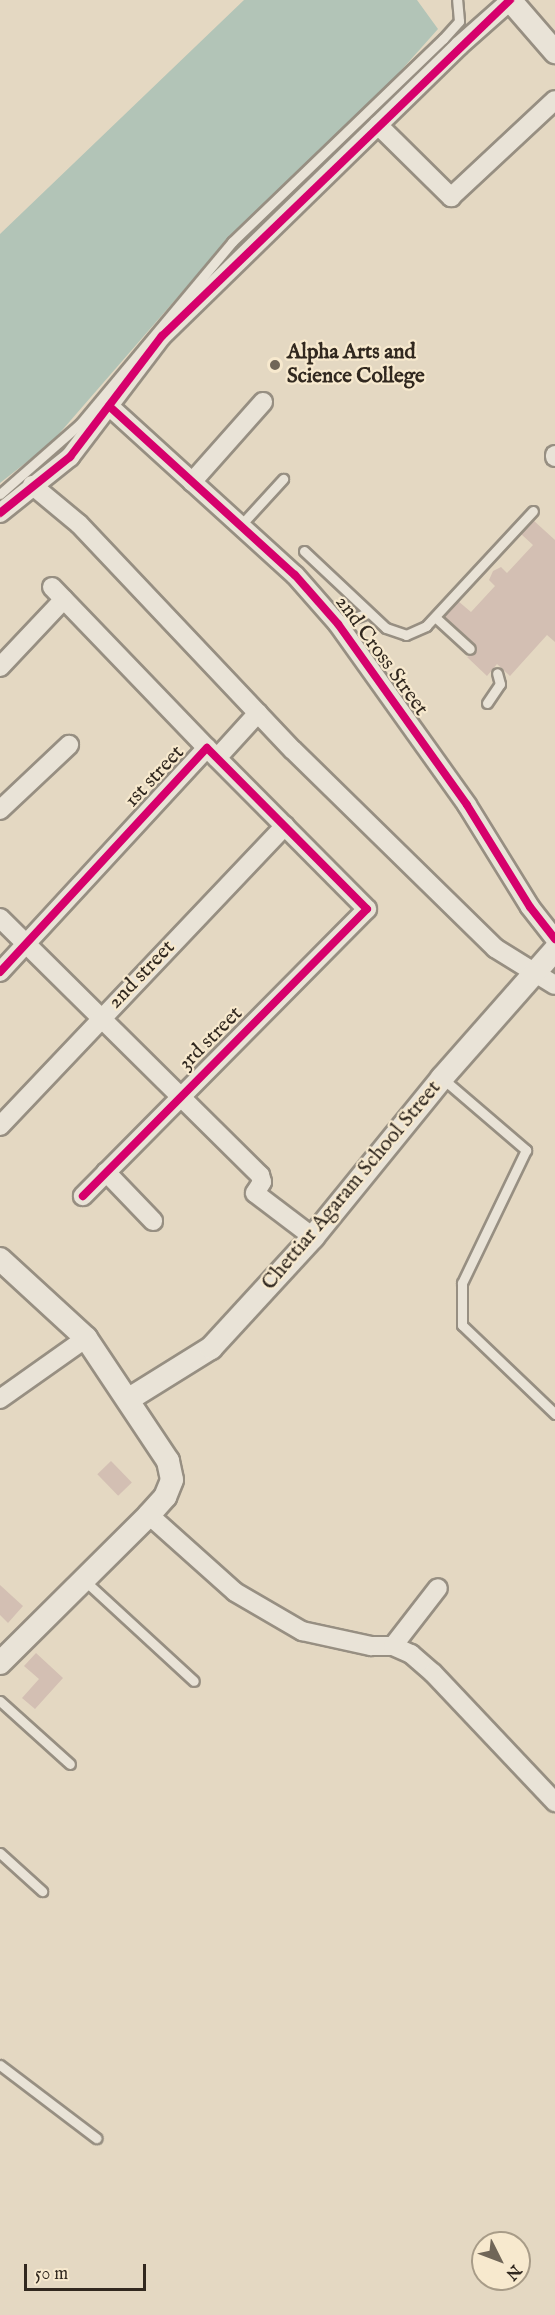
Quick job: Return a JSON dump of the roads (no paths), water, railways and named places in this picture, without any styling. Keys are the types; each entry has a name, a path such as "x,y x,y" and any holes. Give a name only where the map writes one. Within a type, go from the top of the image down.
{"street":[{"path":"0,513 32,485 70,457 162,336 378,124 511,0 555,52"},
{"path":"378,124 451,197 555,100"},
{"path":"192,482 263,402"},
{"name":"2nd Cross Street","path":"109,406 295,576 338,624 467,805 530,907 555,939"},
{"path":"32,485 79,524 133,578 258,713 495,948 536,971 555,985"},
{"path":"0,667 58,593 212,753 258,713"},
{"path":"0,810 69,745"},
{"name":"1st street","path":"0,972 212,753 367,909"},
{"name":"2nd street","path":"0,1126 100,1018 285,826"},
{"name":"3rd street","path":"83,1196 179,1096 367,909"},
{"path":"0,918 260,1175 262,1182 255,1193 313,1237"},
{"name":"Chettiar Agaram School Street","path":"129,1399 211,1348 313,1237 442,1078 555,950"},
{"path":"106,1172 153,1221"},
{"path":"0,1259 86,1338 129,1399 168,1461 172,1480 165,1497 149,1515 0,1663"},
{"path":"0,1399 86,1338"},
{"path":"149,1515 235,1592 282,1621 302,1631 371,1646 393,1646 411,1654 433,1673 555,1802"},
{"path":"393,1646 438,1588"}],"lane":[{"path":"0,494 80,424 232,242 443,39 459,21 457,0"},
{"path":"240,526 283,479"},
{"path":"304,551 386,628 406,635 426,626 533,511"},
{"path":"338,624 368,613"},
{"path":"435,617 470,649"},
{"path":"487,703 500,684 498,674"},
{"path":"442,1078 526,1150 462,1283 462,1325 555,1414"},
{"path":"84,1580 194,1681"},
{"path":"0,1701 70,1764"},
{"path":"0,1853 42,1891"},
{"path":"0,2064 96,2138"}],"place":[{"name":"Alpha Arts and Science College","path":"275,365"}]}
